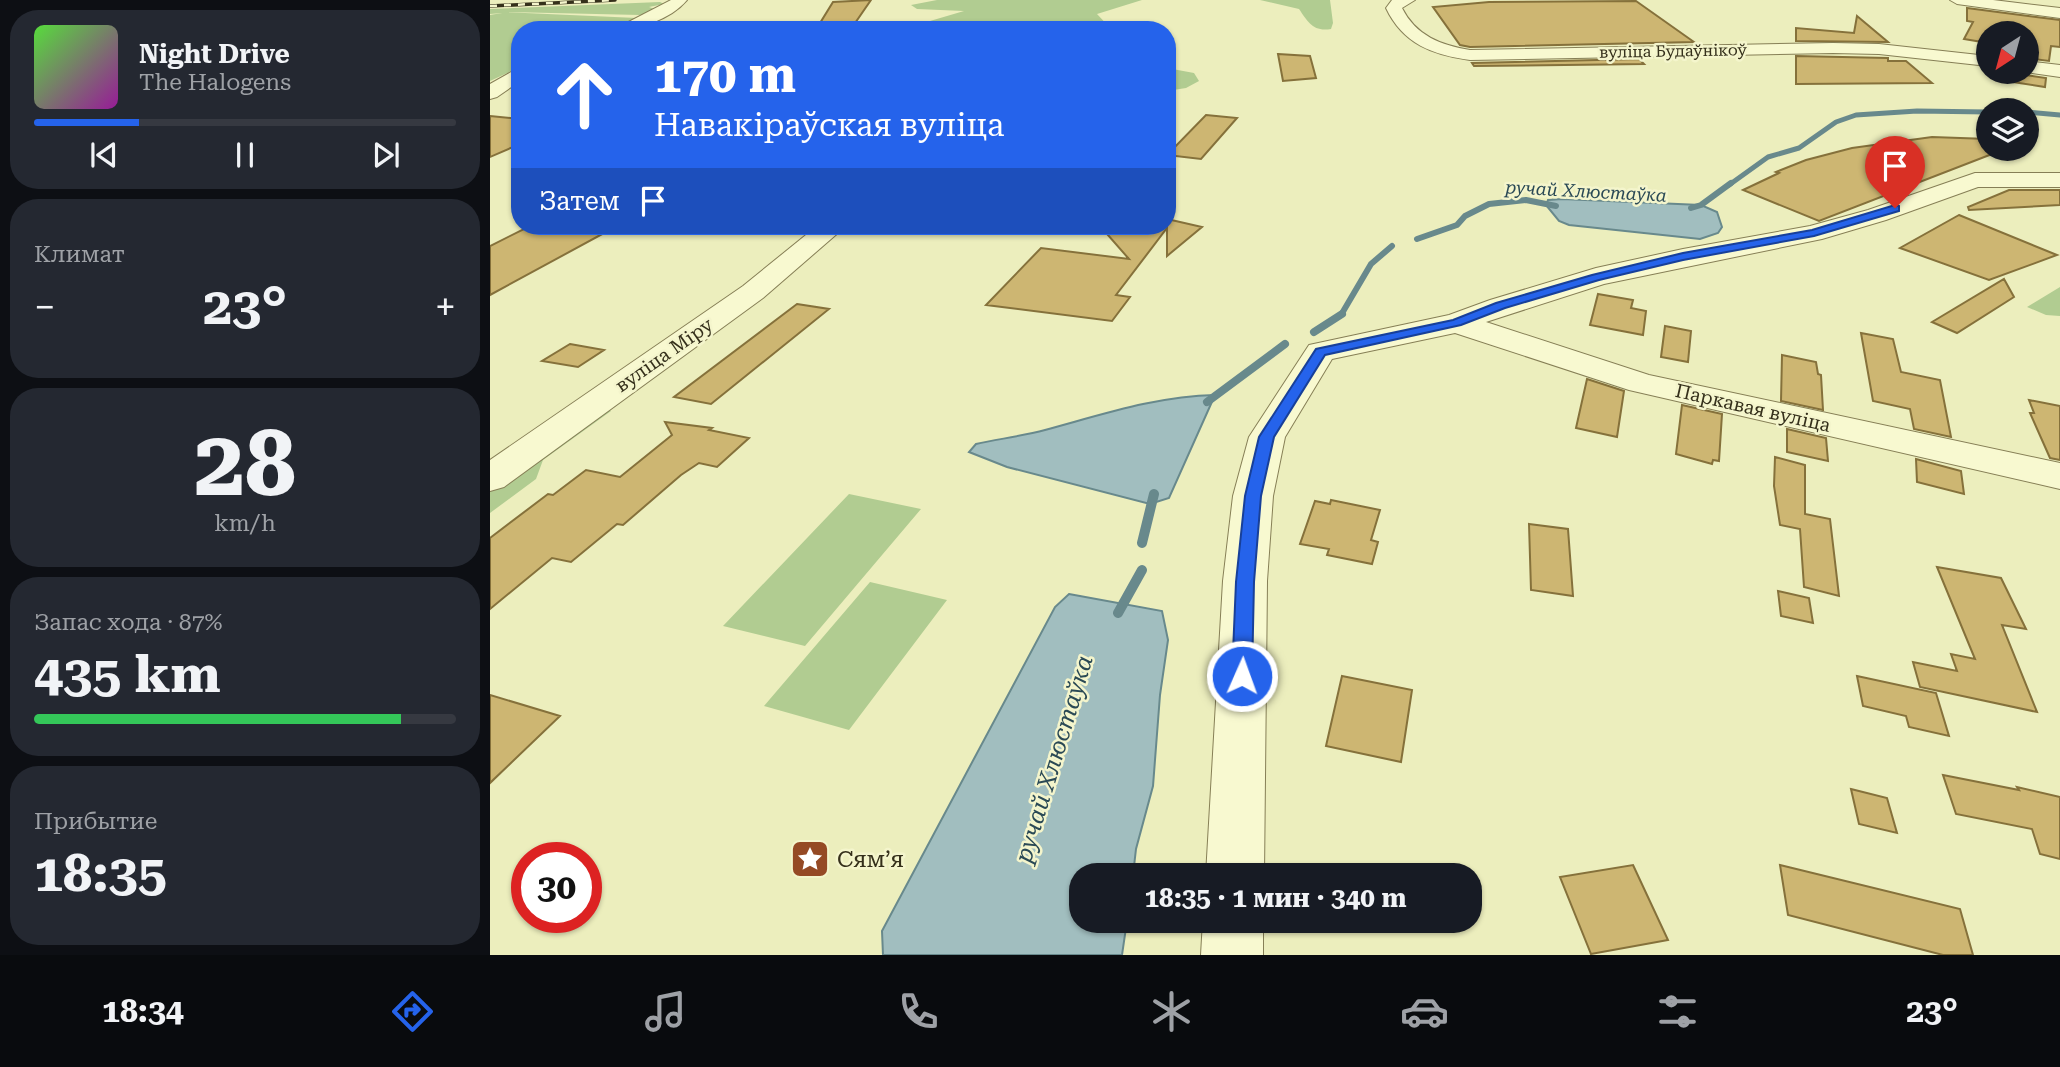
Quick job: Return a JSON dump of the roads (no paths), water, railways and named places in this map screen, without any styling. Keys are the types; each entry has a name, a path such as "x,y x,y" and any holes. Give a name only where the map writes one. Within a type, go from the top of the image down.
{"street":[{"name":"вуліца Будаўнікоў","path":"1408,0 1397,3 1394,8 1397,16 1422,43 1470,55 1833,48 1892,50 1976,60"},
{"path":"1957,0 2060,13"},
{"path":"640,21 676,4"},
{"path":"2039,68 2060,71"},
{"path":"491,92 511,78"},
{"path":"491,92 511,93"},
{"path":"1235,863 1245,582 1253,496 1267,437 1320,352 1457,323 1501,306 1596,277 1683,257 1814,233 1975,180 2060,180"},
{"name":"вуліца Міру","path":"490,478 753,292 821,235"},
{"name":"Паркавая вуліца","path":"1457,323 1642,383 2058,479"},
{"path":"1232,955 1233,933"}],"water":[{"path":"1548,200 1701,205 1717,212 1722,227 1718,233 1700,239 1569,225 1559,221 1546,205"},
{"path":"1215,395 1169,498 1150,504 1007,467 969,452 976,444 1036,432 1129,407"},
{"path":"1069,594 1162,611 1168,640 1160,695 1153,786 1134,863 1069,863 1069,933 1125,933 1122,955 883,955 882,931 1055,607"}],"waterway":[{"name":"ручай Хлюстаўка","path":"1729,185 1768,157 1799,148 1836,122 1856,115 1917,111 1976,112"},
{"name":"ручай Хлюстаўка","path":"2039,113 2060,115"},
{"name":"ручай Хлюстаўка","path":"1691,208 1701,205 1731,183"},
{"name":"ручай Хлюстаўка","path":"1417,239 1457,225 1465,216 1489,204 1526,200 1556,206"},
{"name":"ручай Хлюстаўка","path":"1341,314 1371,264 1392,246"},
{"name":"ручай Хлюстаўка","path":"1314,332 1341,314"},
{"name":"ручай Хлюстаўка","path":"1207,402 1285,344"},
{"name":"ручай Хлюстаўка","path":"1142,543 1154,494"},
{"name":"ручай Хлюстаўка","path":"1118,613 1142,570"}],"railway":[{"path":"490,6 615,0"}],"place":[{"name":"Сямʼя","path":"810,859"}]}
